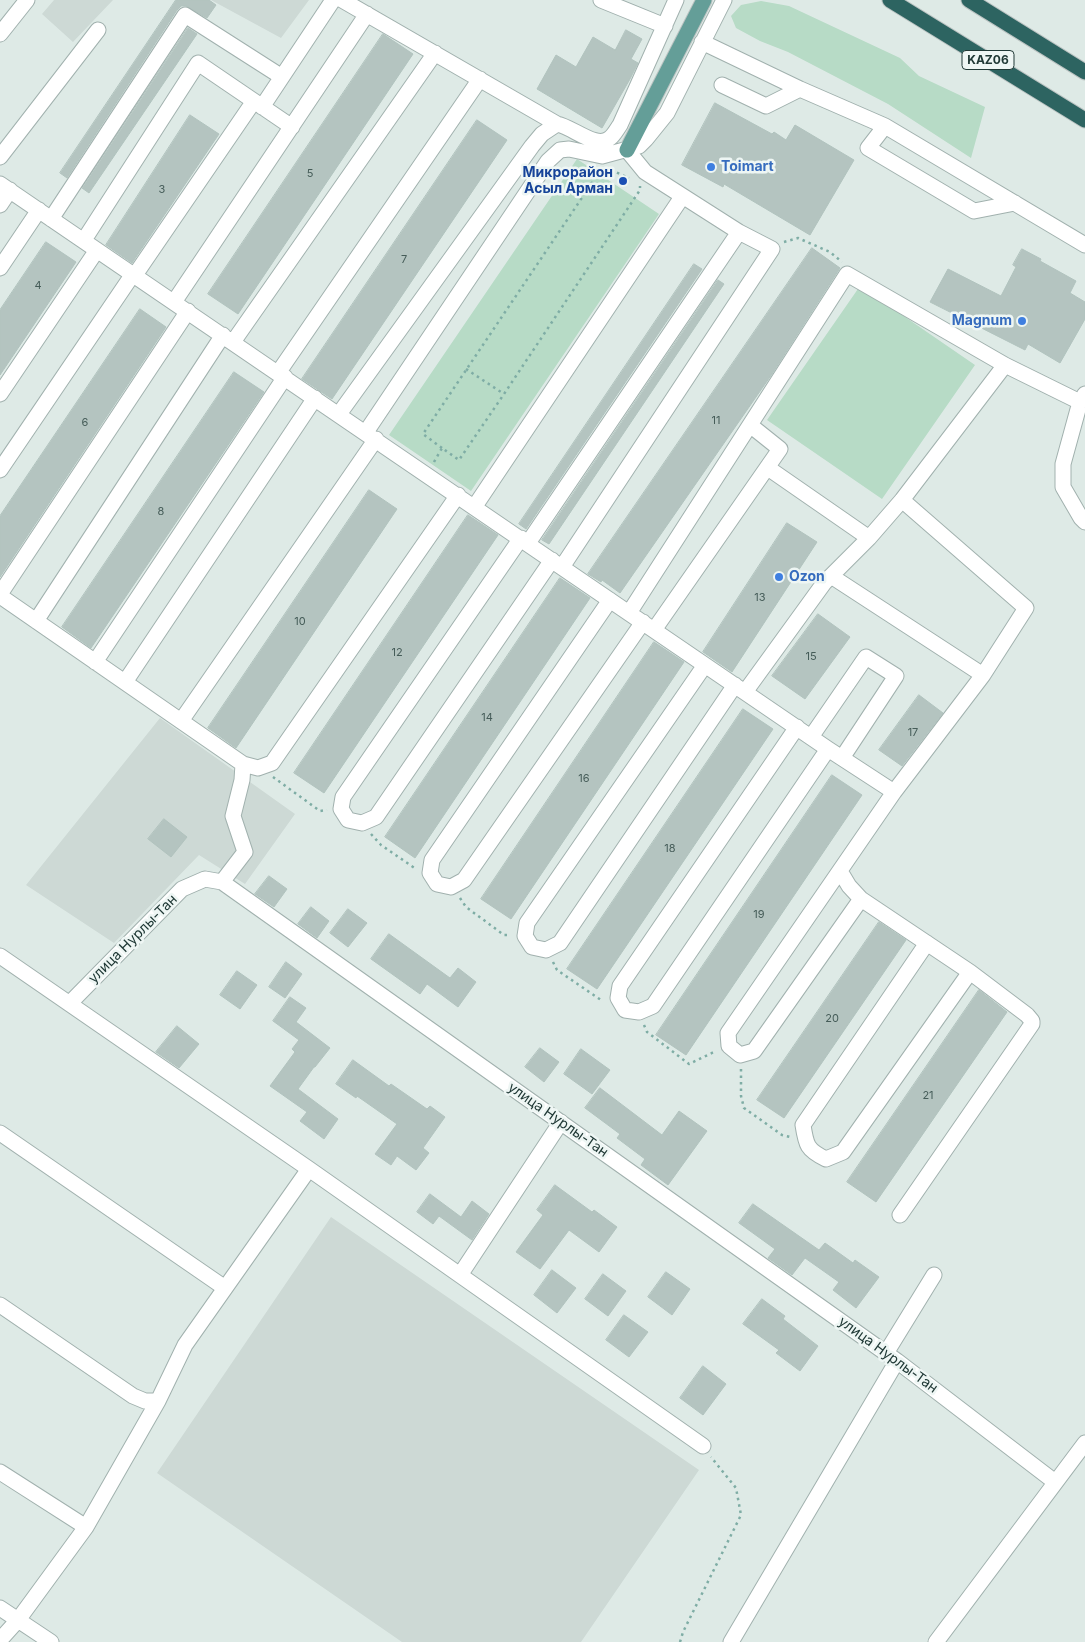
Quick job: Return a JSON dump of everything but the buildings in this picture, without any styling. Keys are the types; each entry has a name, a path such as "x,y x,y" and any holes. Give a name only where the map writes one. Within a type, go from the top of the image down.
{"highway":[{"name":"KАZ06","path":"890,0 1085,120"},
{"name":"KАZ06","path":"969,0 1085,72"}],"main road":[{"path":"627,150 704,0"}],"street":[{"path":"0,34 27,0"},
{"path":"0,470 134,275 258,104 282,77 333,0"},
{"path":"342,0 557,124 564,125 596,141 604,142 611,138 620,125 676,0"},
{"path":"601,0 665,26"},
{"path":"181,721 371,436 548,161 560,150 569,149 602,156 639,146 667,113 724,0"},
{"path":"174,302 367,14"},
{"path":"0,268 45,215 185,15 282,77"},
{"path":"0,157 98,30"},
{"path":"702,42 800,89 885,126 1085,245"},
{"path":"36,621 228,339 435,53"},
{"path":"84,240 198,63 292,127"},
{"path":"95,662 282,375 480,79"},
{"path":"722,85 766,106 800,89"},
{"path":"339,414 532,146 542,134 557,124"},
{"path":"885,126 868,148 974,211 1015,203"},
{"path":"627,150 642,177 682,196 739,232 772,250 557,563 376,817 362,823 348,820 341,809 343,797 739,232"},
{"path":"0,205 5,187 475,506 828,749 894,792"},
{"path":"475,506 682,196"},
{"path":"0,394 97,250"},
{"path":"629,613 848,274 1005,364 1083,398 1063,464 1063,487 1085,522"},
{"path":"188,311 0,595 243,764 260,768 272,763 458,495"},
{"path":"705,665 526,923 525,936 532,947 546,950 560,943 740,688 824,583 869,538 902,500 1005,364"},
{"path":"125,682 315,398"},
{"path":"610,600 432,860 430,872 437,884 451,887 464,880 649,626 768,468 780,449 750,424"},
{"path":"768,468 869,538"},
{"path":"861,899 754,1051 735,1050 728,1033 894,792 983,675 1026,608 902,500"},
{"path":"831,576 983,675"},
{"path":"812,738 866,656 896,676 842,758"},
{"path":"797,727 620,986 618,998 625,1010 639,1012 653,1006 828,749"},
{"path":"222,882 245,852 233,816 242,780 243,764"},
{"path":"840,870 849,886 861,899 970,972 1031,1018 1032,1024 900,1216"},
{"name":"улица Нурлы-Тан","path":"70,1003 182,889 205,878 222,882 891,1357 1055,1482"},
{"path":"927,943 804,1125 806,1140 813,1153 826,1159 843,1152 970,972"},
{"path":"0,956 309,1168 703,1446"},
{"path":"460,1275 561,1122"},
{"path":"0,1133 225,1288"},
{"path":"0,1640 18,1620 86,1527 158,1401 185,1345 309,1168"},
{"path":"731,1642 891,1357 934,1275"},
{"path":"0,1305 133,1396 145,1401 158,1401"},
{"path":"936,1642 1085,1443"},
{"path":"0,1472 86,1527"},
{"path":"0,1608 51,1642"}],"path":[{"path":"603,166 423,434 459,460 640,190 642,177 610,169"},
{"path":"772,250 783,243 798,238 830,252 842,262 848,274"},
{"path":"466,369 504,394"},
{"path":"427,474 442,448"},
{"path":"260,768 320,810 341,809"},
{"path":"362,823 381,845 414,868 430,872"},
{"path":"451,887 466,906 504,935 525,936"},
{"path":"546,950 557,970 600,1000 618,998"},
{"path":"639,1012 647,1032 689,1064 735,1050 744,1108 782,1135 806,1140"},
{"path":"680,1642 683,1632 742,1515 736,1488 703,1446"}],"shaded area":[{"path":"54,0 113,0 73,42 42,14"},
{"path":"211,0 309,0 281,38"},
{"path":"160,718 295,814 245,884 199,855 114,943 26,885"},
{"path":"331,1217 699,1470 581,1642 402,1642 157,1473"}],"green space":[{"path":"761,1 789,6 900,58 919,76 985,107 971,158 888,104 788,52 760,41 736,28 731,16 741,5"},
{"path":"577,159 659,214 471,491 389,435"},
{"path":"860,286 975,365 882,499 767,420"}],"place":[{"name":"Toimart","path":"711,167"},
{"name":"Микрорайон Асыл Арман","path":"623,181"},
{"name":"Magnum","path":"1022,321"},
{"name":"Ozon","path":"779,577"}]}
